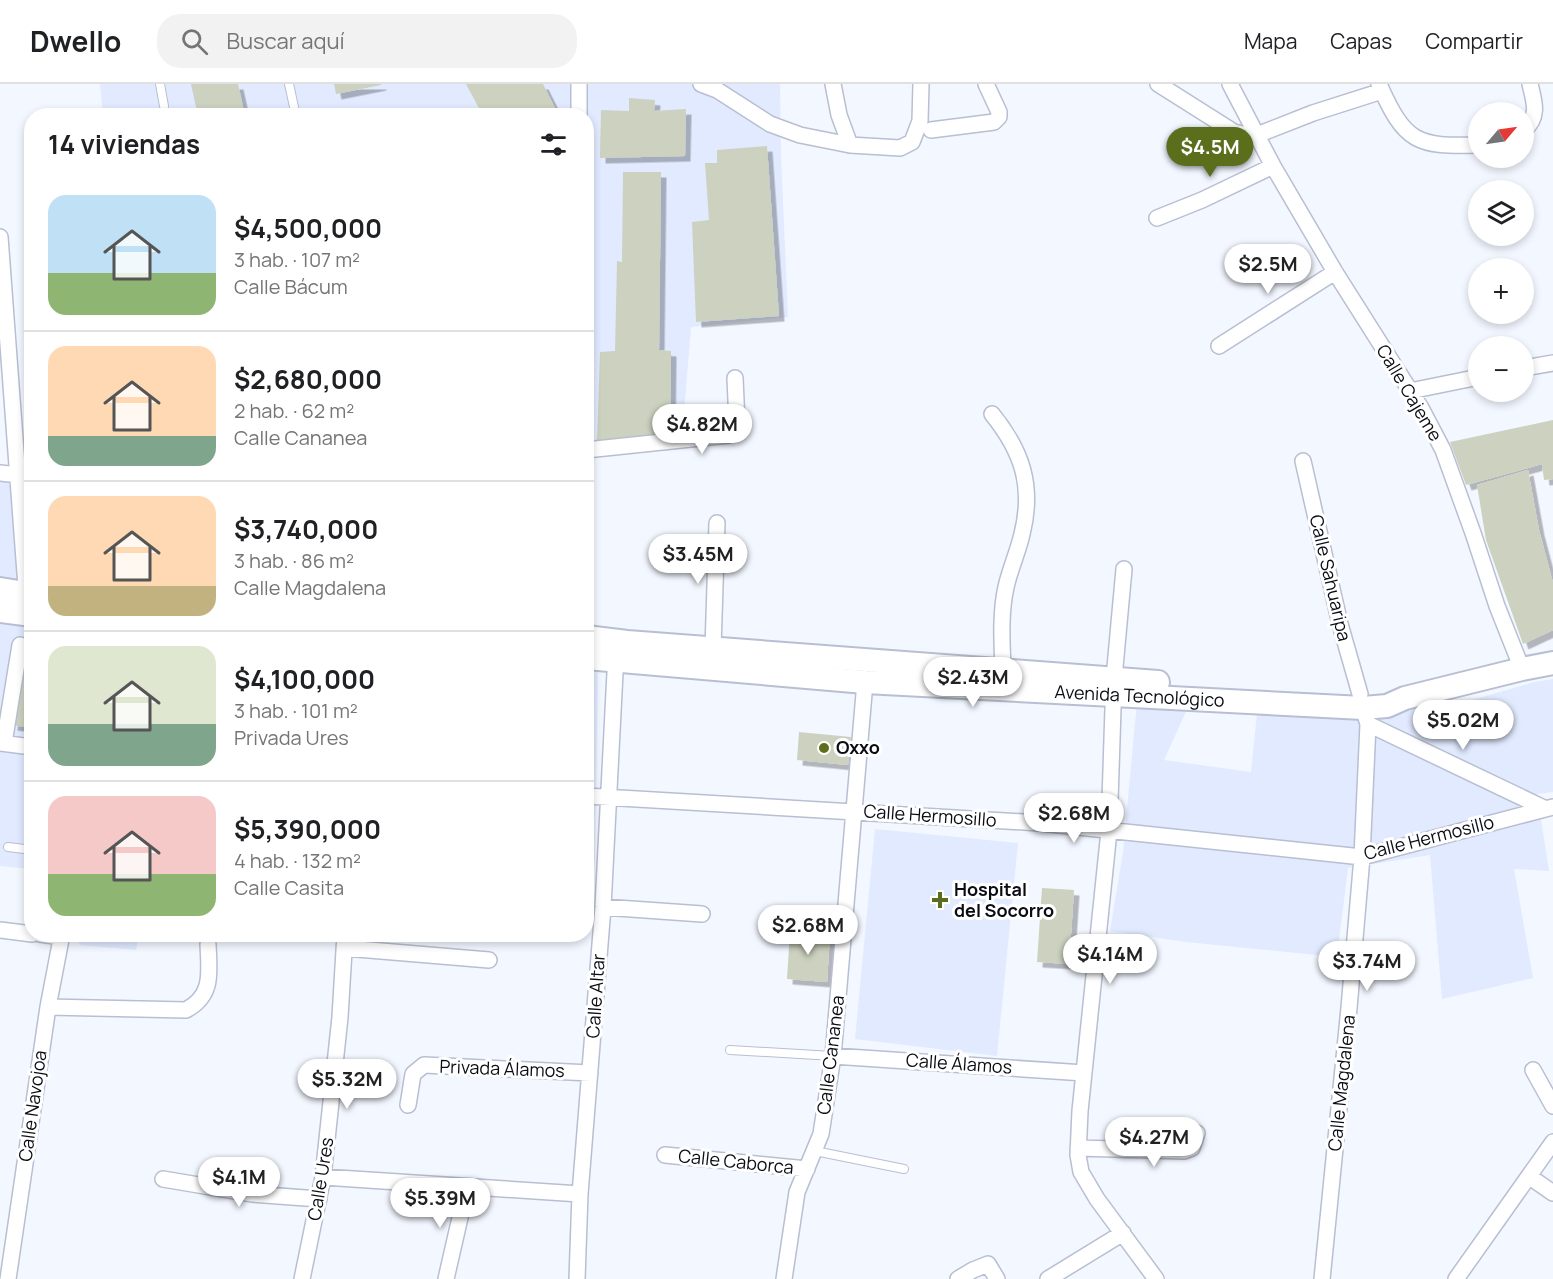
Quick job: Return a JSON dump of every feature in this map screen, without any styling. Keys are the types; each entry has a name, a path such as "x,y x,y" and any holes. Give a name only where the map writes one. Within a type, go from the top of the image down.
{"main road":[{"path":"0,589 24,601"},
{"path":"0,611 24,605"},
{"name":"Avenida Tecnológico","path":"594,641 616,651 865,682 1114,686 1356,705 1405,698 1553,663"},
{"name":"Avenida Tecnológico","path":"594,656 616,651 713,648 1003,670 1114,686"}],"street":[{"path":"579,84 579,108"},
{"path":"701,84 717,90 770,124 800,135 850,145 900,148 912,142 920,121 921,84"},
{"path":"833,84 839,115 850,145"},
{"path":"931,130 994,122 999,117 999,112 986,84"},
{"path":"1158,84 1234,132 1246,135 1257,135 1381,87 1409,134 1423,142 1445,146 1468,145"},
{"name":"Calle Cajeme","path":"1230,84 1273,166 1335,272 1421,408 1443,450 1497,606 1522,669"},
{"path":"1530,84 1536,110 1534,116"},
{"path":"1157,218 1202,200 1273,166"},
{"path":"0,237 4,345 24,545"},
{"path":"1219,346 1335,272"},
{"path":"1534,366 1553,363"},
{"path":"594,449 729,435 736,430 737,423 735,378"},
{"path":"1410,391 1468,379"},
{"path":"992,414 1007,433 1020,460 1027,485 1028,506 1006,588 1002,626 1003,670"},
{"name":"Calle Sahuaripa","path":"1303,461 1356,705"},
{"path":"0,473 18,475"},
{"path":"713,648 717,523"},
{"path":"1124,568 1114,686 1109,831 1078,1148 1081,1173 1097,1199 1156,1279"},
{"path":"20,645 2,743 24,746"},
{"name":"Calle Altar","path":"577,1279 580,1194 603,907 616,651"},
{"name":"Calle Cananea","path":"784,1279 797,1192 821,1134 833,1056 865,682"},
{"path":"1356,705 1548,807"},
{"name":"Calle Magdalena","path":"1322,1279 1362,857 1356,705"},
{"name":"Calle Hermosillo","path":"594,797 1040,823 1362,857 1548,807"},
{"path":"603,907 702,914"},
{"path":"0,930 24,933"},
{"name":"Calle Navojoa","path":"8,1279 48,1007 61,942"},
{"name":"Calle Ures","path":"302,1279 323,1176 340,1017 345,942"},
{"path":"353,942 489,960"},
{"path":"48,1007 186,1010 198,1004 206,994 209,966 208,944"},
{"name":"Calle Álamos","path":"833,1056 1084,1072"},
{"name":"Privada Álamos","path":"408,1105 413,1074 424,1065 590,1072"},
{"path":"1533,1070 1553,1106"},
{"path":"1078,1148 1184,1151 1192,1148 1197,1133"},
{"path":"1456,1279 1553,1142"},
{"name":"Calle Caborca","path":"664,1155 807,1169"},
{"path":"323,1176 580,1194"},
{"path":"1530,1177 1553,1193"},
{"path":"163,1179 252,1194 319,1199"},
{"path":"446,1279 467,1187"},
{"path":"1048,1279 1123,1233"},
{"path":"958,1279 988,1264 997,1279"}],"lane":[{"path":"160,84 164,106"},
{"path":"289,84 294,108"},
{"path":"8,847 24,849"},
{"path":"730,1050 833,1056"},
{"path":"815,1151 904,1169"}],"shaded area":[{"path":"100,84 780,84 788,317 691,327 682,436 594,447 594,108 102,108"},
{"path":"24,480 24,868 0,866 0,481"},
{"path":"594,670 598,670 594,866"},
{"path":"1553,679 1553,792 1537,794 1549,871 1514,869 1533,978 1442,999 1430,855 1348,868 1337,957 1186,942 1110,931 1123,852 1137,702 1188,707 1164,760 1251,772 1257,714 1350,717 1461,703"},
{"name":"Hospital del Socorro","path":"875,829 1018,843 997,1056 855,1039"},
{"path":"79,942 138,942 136,950 79,945"}],"building":[{"path":"191,84 238,84 243,108 196,108"},
{"path":"334,84 381,84 381,85 336,94"},
{"path":"466,84 543,84 555,108 479,108"},
{"path":"629,98 655,100 654,111 686,109 685,156 600,158 601,110 629,111"},
{"path":"767,146 779,316 696,322 692,222 709,220 705,163 717,163 717,150"},
{"path":"623,172 661,172 659,350 671,351 670,436 597,442 600,352 615,351 617,261 622,262"},
{"path":"1553,420 1553,479 1544,480 1542,464 1466,485 1450,442"},
{"path":"1528,470 1539,530 1553,583 1553,630 1523,644 1486,540 1477,485"},
{"path":"19,670 24,671 24,727 12,725"},
{"name":"Oxxo","path":"799,732 851,737 848,765 797,760"},
{"path":"1042,888 1074,890 1069,964 1037,962"},
{"path":"790,931 830,934 827,982 787,979"}],"place":[{"name":"Oxxo","path":"824,748"},
{"name":"Hospital del Socorro","path":"940,900"}]}
